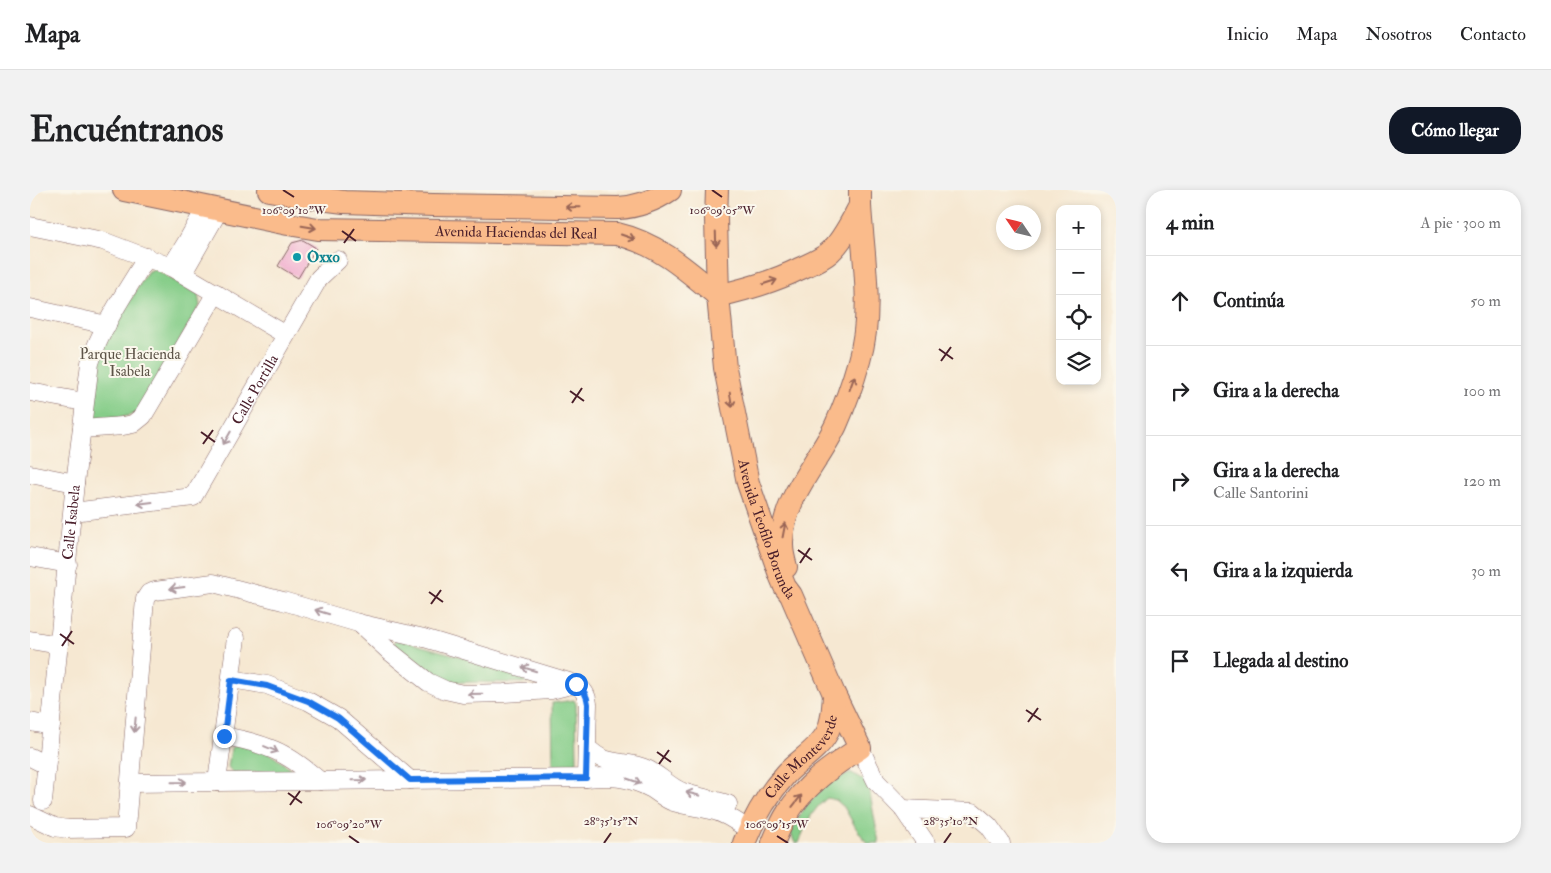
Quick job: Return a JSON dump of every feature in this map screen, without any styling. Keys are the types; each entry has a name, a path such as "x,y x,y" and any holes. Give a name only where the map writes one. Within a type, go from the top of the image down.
{"main road":[{"name":"Avenida Haciendas del Real","path":"124,190 318,229 623,235 660,250 681,264 718,296"},
{"name":"Avenida Haciendas del Real","path":"270,190 321,200 344,202 433,206 618,208 632,207 658,198 670,190"},
{"name":"Avenida Teofilo Borunda","path":"716,190 718,296 725,368 748,483 780,575 791,595"},
{"path":"718,296 776,280 818,260 830,252 839,241 860,198"},
{"name":"Avenida Teofilo Borunda","path":"791,595 791,584 782,544 788,511 836,426 860,360 866,329 867,307 860,198"},
{"path":"432,231 433,206"},
{"path":"791,595 834,694 860,748"},
{"name":"Calle Monteverde","path":"749,831 773,790 823,740 832,720 834,694"},
{"name":"Calle Monteverde","path":"773,843 786,815 801,795 838,762 860,748"}],"street":[{"path":"177,270 212,208"},
{"path":"30,226 103,241 147,257 177,270 286,335"},
{"name":"Calle Isabela","path":"44,801 46,765 75,483 84,402 92,355 107,325 147,257"},
{"name":"Calle Portilla","path":"73,512 193,497 320,278 338,260"},
{"path":"82,429 133,424 143,416 216,293"},
{"path":"30,308 107,325"},
{"path":"30,392 84,402"},
{"path":"30,474 75,483"},
{"path":"30,557 68,564"},
{"path":"30,816 55,827 67,829 126,828 146,598 149,593 155,591 213,583 358,623 424,638 576,684 587,695 588,704 586,778"},
{"path":"358,623 428,682 445,690 463,694 481,694 551,690 576,684"},
{"path":"217,782 236,638"},
{"path":"30,640 59,645"},
{"path":"231,680 267,686 308,701 338,718 410,780"},
{"path":"30,722 51,726"},
{"path":"224,736 254,742 275,750 298,763 320,781"},
{"path":"588,747 595,755 604,760 636,764 649,769 683,792 728,804 749,831"},
{"path":"860,748 876,781 903,810 926,843"},
{"path":"30,757 46,765"},
{"path":"130,783 586,778 607,776 636,781 666,799 697,808 712,810 727,816 749,831"},
{"path":"903,810 973,812 989,826 1001,843"}],"green space":[{"name":"Parque Hacienda Isabela","path":"154,269 198,294 200,306 136,414 100,422 92,417 98,355 147,272"},
{"path":"396,639 544,679 543,683 455,682 431,674 394,644"},
{"path":"574,700 576,704 577,762 574,766 553,766 552,703"},
{"path":"236,744 265,750 295,772 233,773 228,767 231,748"},
{"path":"852,773 868,783 879,843 867,843 844,807 836,800 827,798 810,818 799,843 795,843 790,832 806,806 828,782"}],"building":[{"name":"Oxxo","path":"303,240 316,248 298,278 278,266 292,243"}],"place":[{"name":"Oxxo","path":"297,257"}],"route":[{"path":"224,736 231,680 267,686 308,701 338,718 410,780 586,778 588,704 587,695 576,684"}]}
